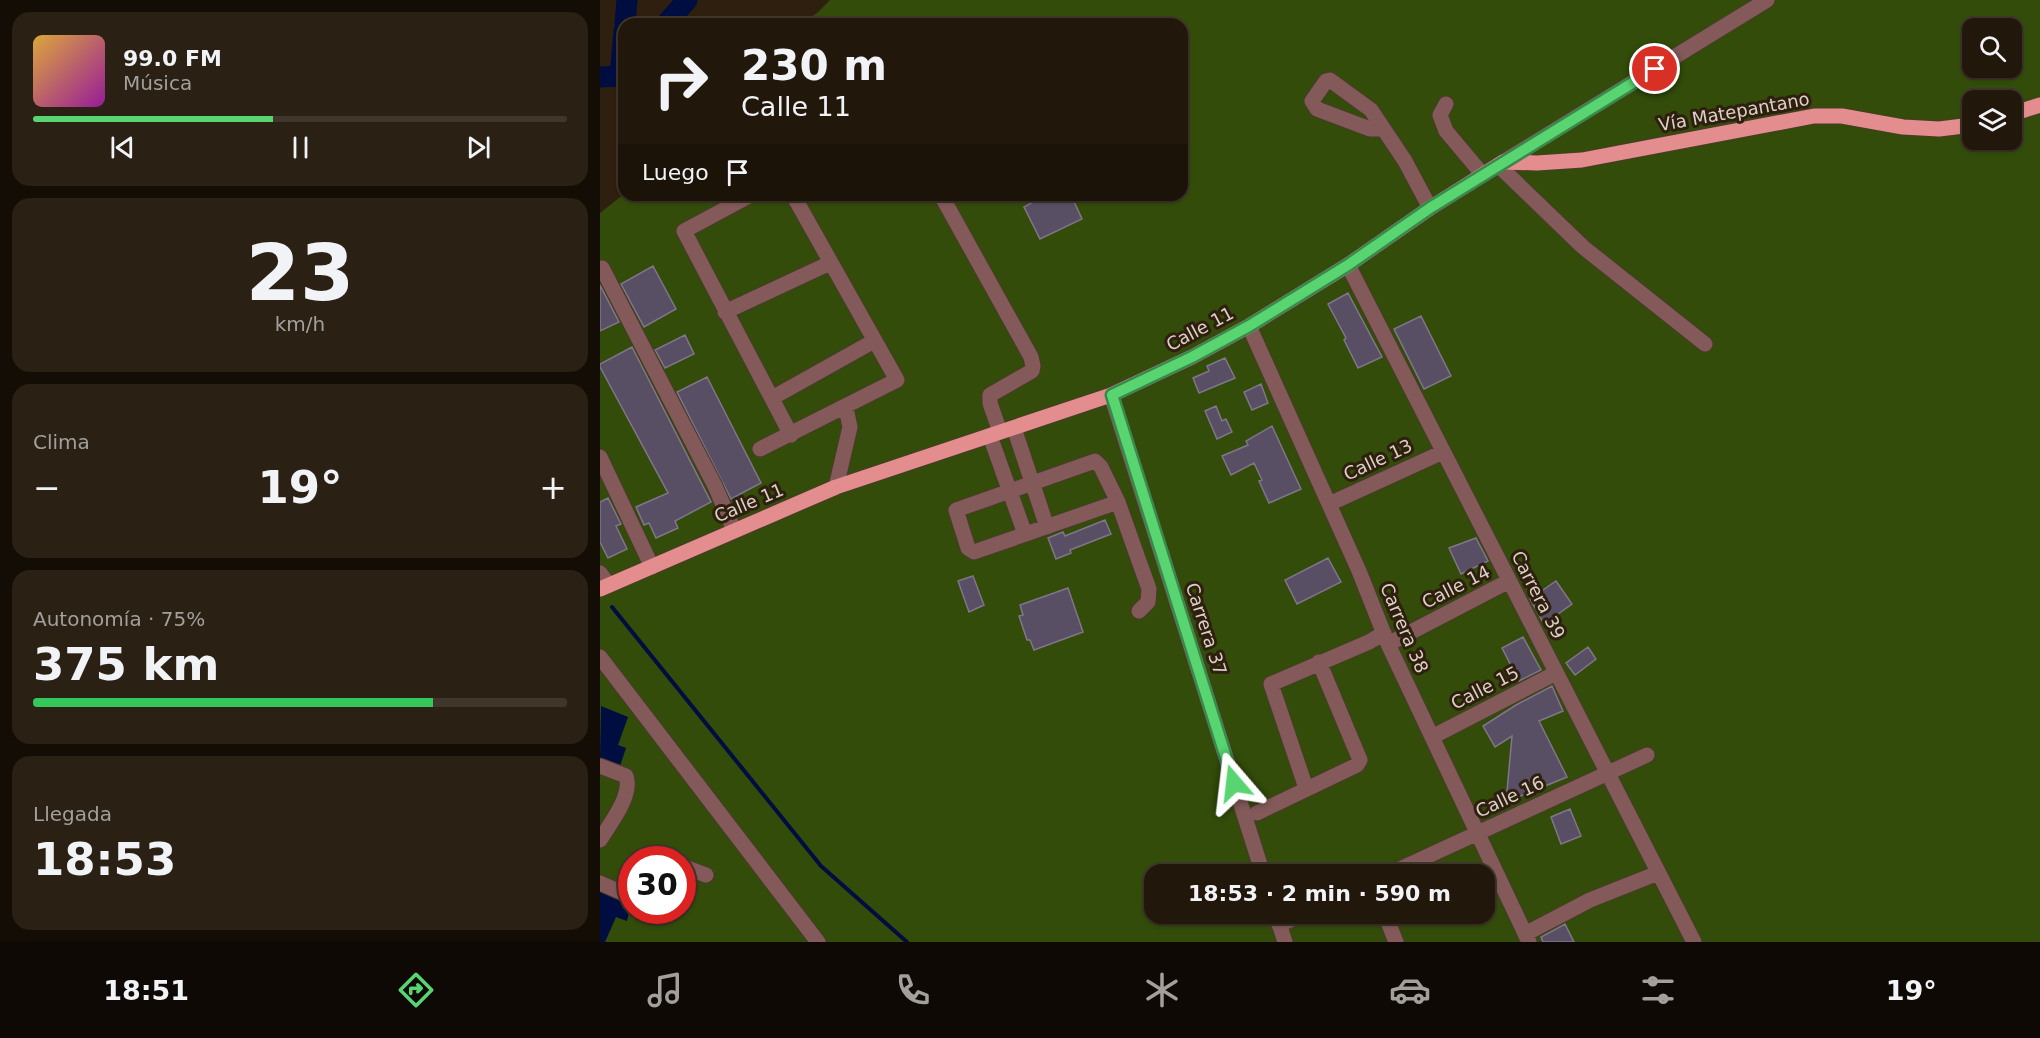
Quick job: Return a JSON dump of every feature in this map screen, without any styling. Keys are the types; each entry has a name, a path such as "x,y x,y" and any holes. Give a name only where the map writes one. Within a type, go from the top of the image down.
{"main road":[{"path":"2022,111 2040,105"},
{"name":"Vía Matepantano","path":"1500,164 1582,160 1814,116 1842,116 1903,128 1930,129 1962,126"},
{"name":"Calle 11","path":"603,582 652,567 836,487 1112,395 1192,357 1249,326 1348,265 1430,208 1500,164"}],"street":[{"name":"Calle 11","path":"1500,164 1748,5 1767,0"},
{"path":"1446,104 1440,115 1446,131 1483,175"},
{"path":"1383,129 1406,161 1430,208"},
{"path":"1500,164 1583,247 1705,344"},
{"path":"740,201 684,231 791,435"},
{"path":"760,449 846,408 897,380 796,201"},
{"path":"944,201 1031,357 1032,371 990,395 990,404 1001,432 1033,482 1047,526"},
{"path":"725,312 830,263"},
{"name":"Carrera 39","path":"1348,265 1694,942"},
{"path":"602,268 715,486 734,530"},
{"name":"Carrera 38","path":"1249,326 1329,504 1386,639 1527,938"},
{"path":"772,398 874,341"},
{"name":"Carrera 37","path":"1112,395 1260,864"},
{"path":"836,487 850,427 846,408"},
{"path":"1001,432 1010,491 1025,534"},
{"name":"Calle 13","path":"1329,504 1443,452"},
{"path":"600,457 652,567"},
{"path":"1118,502 974,552 968,548 956,510 1095,461 1101,467 1118,502 1149,589 1148,602 1139,611"},
{"name":"Calle 14","path":"1306,788 1270,684 1369,642 1386,639 1509,581"},
{"path":"600,657 818,942"},
{"path":"1257,813 1357,765 1360,760 1319,662"},
{"name":"Calle 15","path":"1432,737 1556,673"},
{"name":"Calle 16","path":"1411,864 1647,755"},
{"path":"600,766 626,776 629,783 616,815 600,840"},
{"path":"696,871 706,875"},
{"path":"1527,938 1590,900 1659,873"},
{"path":"600,883 618,891"},
{"path":"1279,924 1285,942"},
{"path":"1389,924 1396,942"}],"green space":[{"path":"830,0 2040,0 2040,942 600,942 600,213 618,199 618,201 1188,201 1188,18 810,18"}],"shaded area":[{"path":"601,706 628,717 618,745 626,748 620,766 600,758"},
{"path":"600,891 618,898 618,918 616,917 605,942 600,942"}],"building":[{"path":"1035,201 1074,201 1082,219 1040,239 1024,207"},
{"path":"653,266 676,309 644,327 621,284"},
{"path":"600,285 619,322 600,331"},
{"path":"1348,293 1382,357 1358,368 1344,340 1346,338 1328,304"},
{"path":"1421,316 1451,376 1424,389 1394,329"},
{"path":"685,335 694,354 665,368 655,350"},
{"path":"632,347 711,502 675,521 678,528 656,538 649,523 644,525 636,507 668,493 600,367 600,364"},
{"path":"1225,358 1235,378 1199,393 1193,378 1209,371 1207,366"},
{"path":"707,377 761,483 731,499 677,392"},
{"path":"1261,384 1268,403 1252,410 1244,392"},
{"path":"1216,406 1222,421 1226,419 1232,432 1217,439 1205,411"},
{"path":"1272,426 1301,489 1269,503 1254,463 1231,475 1222,456 1248,445 1246,441"},
{"path":"608,498 621,524 616,526 627,549 608,558 600,542 600,502"},
{"path":"1105,520 1111,534 1070,550 1071,553 1056,559 1048,538 1063,532 1065,536"},
{"path":"1476,538 1488,561 1461,574 1449,548"},
{"path":"1328,558 1341,582 1297,604 1285,580"},
{"path":"973,576 984,605 969,612 958,581"},
{"path":"1556,581 1572,604 1544,624 1530,599"},
{"path":"1068,588 1083,632 1034,650 1030,640 1027,640 1019,616 1023,615 1020,605"},
{"path":"1523,637 1541,670 1519,681 1502,648"},
{"path":"1588,647 1596,659 1575,675 1566,663"},
{"path":"1552,686 1563,711 1539,721 1567,777 1506,802 1512,736 1495,747 1483,726"},
{"path":"1570,809 1581,836 1561,844 1551,817"},
{"path":"1565,924 1574,942 1543,942 1541,937"}],"waterway":[{"path":"626,18 627,0"},
{"path":"671,18 687,0"},
{"path":"600,77 618,76"},
{"path":"612,607 821,866 907,942"}],"route":[{"path":"1234,783 1112,395 1192,357 1249,326 1348,265 1430,208 1655,69"}]}
